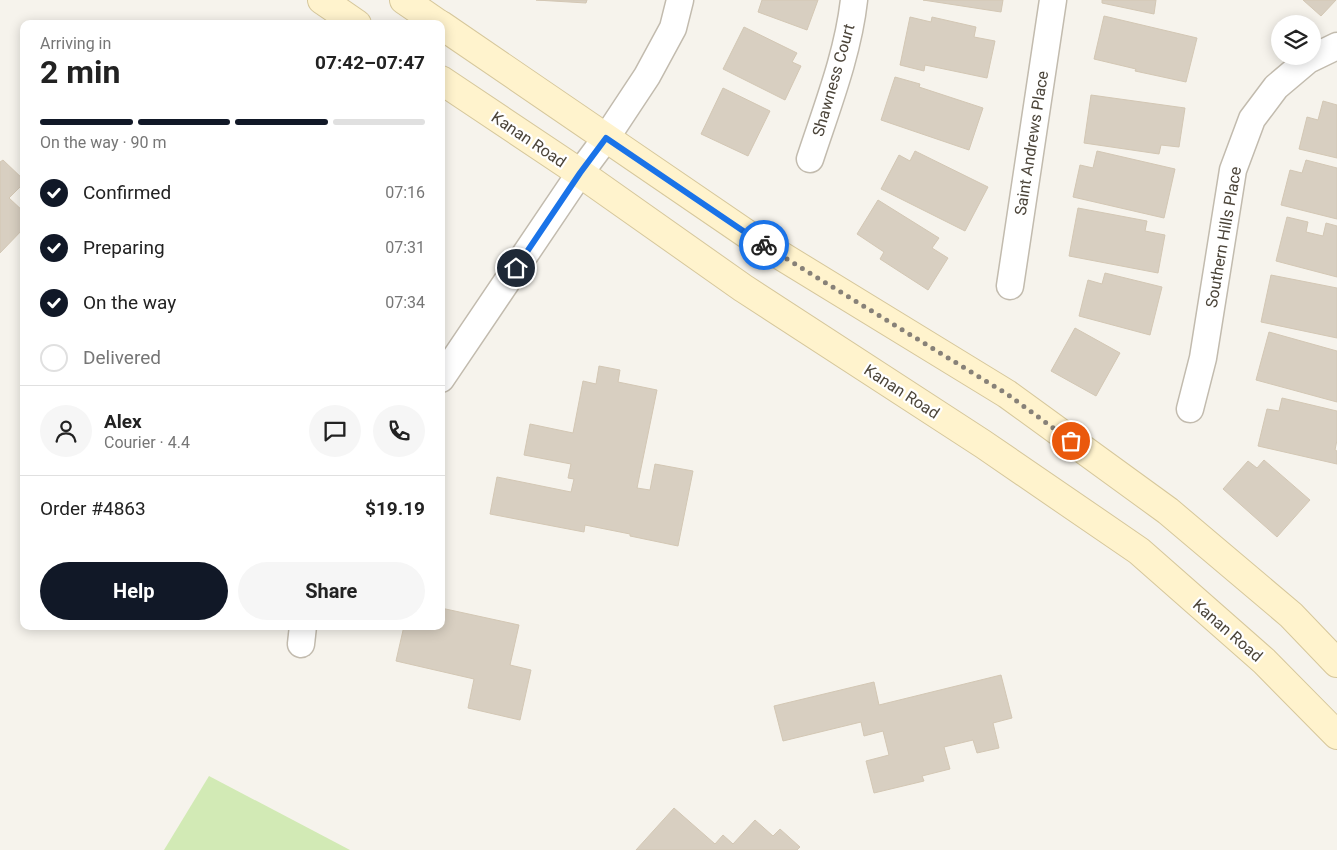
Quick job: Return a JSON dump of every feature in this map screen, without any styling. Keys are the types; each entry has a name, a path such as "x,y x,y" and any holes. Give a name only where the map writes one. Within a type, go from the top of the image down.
{"main road":[{"path":"322,0 352,20"},
{"path":"404,0 434,20"},
{"path":"445,27 757,241 1007,394 1168,511 1291,615 1337,663"},
{"name":"Kanan Road","path":"445,83 580,173 742,288 975,439 1139,551 1264,661 1337,735"}],"street":[{"path":"445,372 648,76 673,28 680,0"},
{"name":"Shawness Court","path":"810,159 839,71 854,0"},
{"name":"Saint Andrews Place","path":"1010,286 1053,0"},
{"name":"Southern Hills Place","path":"1190,409 1203,358 1233,170 1252,120 1276,87 1308,60 1337,46"}],"green space":[{"path":"209,776 350,850 164,850"}],"building":[{"path":"536,0 587,0 586,3"},
{"path":"762,0 818,0 807,30 758,12"},
{"path":"923,0 1003,0 1001,12"},
{"path":"1102,0 1156,0 1154,14 1102,3"},
{"path":"1303,0 1336,0 1320,15"},
{"path":"1104,16 1197,38 1186,82 1135,71 1136,69 1094,59"},
{"path":"910,17 931,22 932,17 976,27 974,37 995,41 987,78 925,65 924,71 900,65"},
{"path":"744,27 797,53 792,62 801,66 785,100 723,69"},
{"path":"895,77 920,84 919,87 983,108 969,150 881,120"},
{"path":"723,88 770,111 748,156 701,134"},
{"path":"1091,95 1185,108 1179,147 1161,145 1159,154 1084,143"},
{"path":"1323,101 1337,105 1337,158 1299,149 1307,117 1318,120"},
{"path":"915,151 988,187 965,231 881,189 899,155 910,161"},
{"path":"1097,151 1175,169 1164,218 1073,197 1080,165 1093,168"},
{"path":"3,160 20,176 20,187 9,198 20,208 20,232 0,253 0,162"},
{"path":"1306,160 1337,168 1337,219 1281,205 1290,170 1302,173"},
{"path":"878,200 939,238 932,248 948,258 928,290 880,259 884,252 857,234"},
{"path":"1078,208 1147,221 1145,231 1165,235 1158,273 1069,256"},
{"path":"1287,217 1308,222 1306,232 1323,236 1326,223 1337,226 1337,277 1276,261"},
{"path":"1105,273 1162,287 1150,335 1079,316 1088,280 1102,284"},
{"path":"1271,275 1337,288 1337,338 1261,322"},
{"path":"1075,328 1120,353 1096,396 1051,371"},
{"path":"1269,332 1337,351 1337,402 1256,380"},
{"path":"599,366 620,370 618,382 657,390 637,488 650,490 655,464 693,471 678,546 585,525 584,532 490,514 497,477 571,492 574,479 568,478 571,464 524,455 530,424 573,433 583,381 596,384"},
{"path":"1282,398 1337,411 1335,450 1337,451 1337,464 1258,446 1267,409 1279,411"},
{"path":"1264,460 1310,500 1277,537 1223,489 1248,461 1257,468"},
{"path":"445,609 519,625 510,665 531,670 520,720 468,708 474,679 396,661 403,630 445,630"},
{"path":"1001,675 1012,718 993,723 999,748 977,753 973,740 944,747 950,769 922,776 924,781 874,793 866,761 889,755 883,731 864,736 861,722 783,741 774,706 874,682 879,705"},
{"path":"674,808 715,844 723,835 733,844 755,820 773,836 780,829 800,847 797,850 636,850"}],"way so far":[{"path":"764,245 1007,394 1071,441"}],"route":[{"path":"516,268 606,138 764,245"}]}
